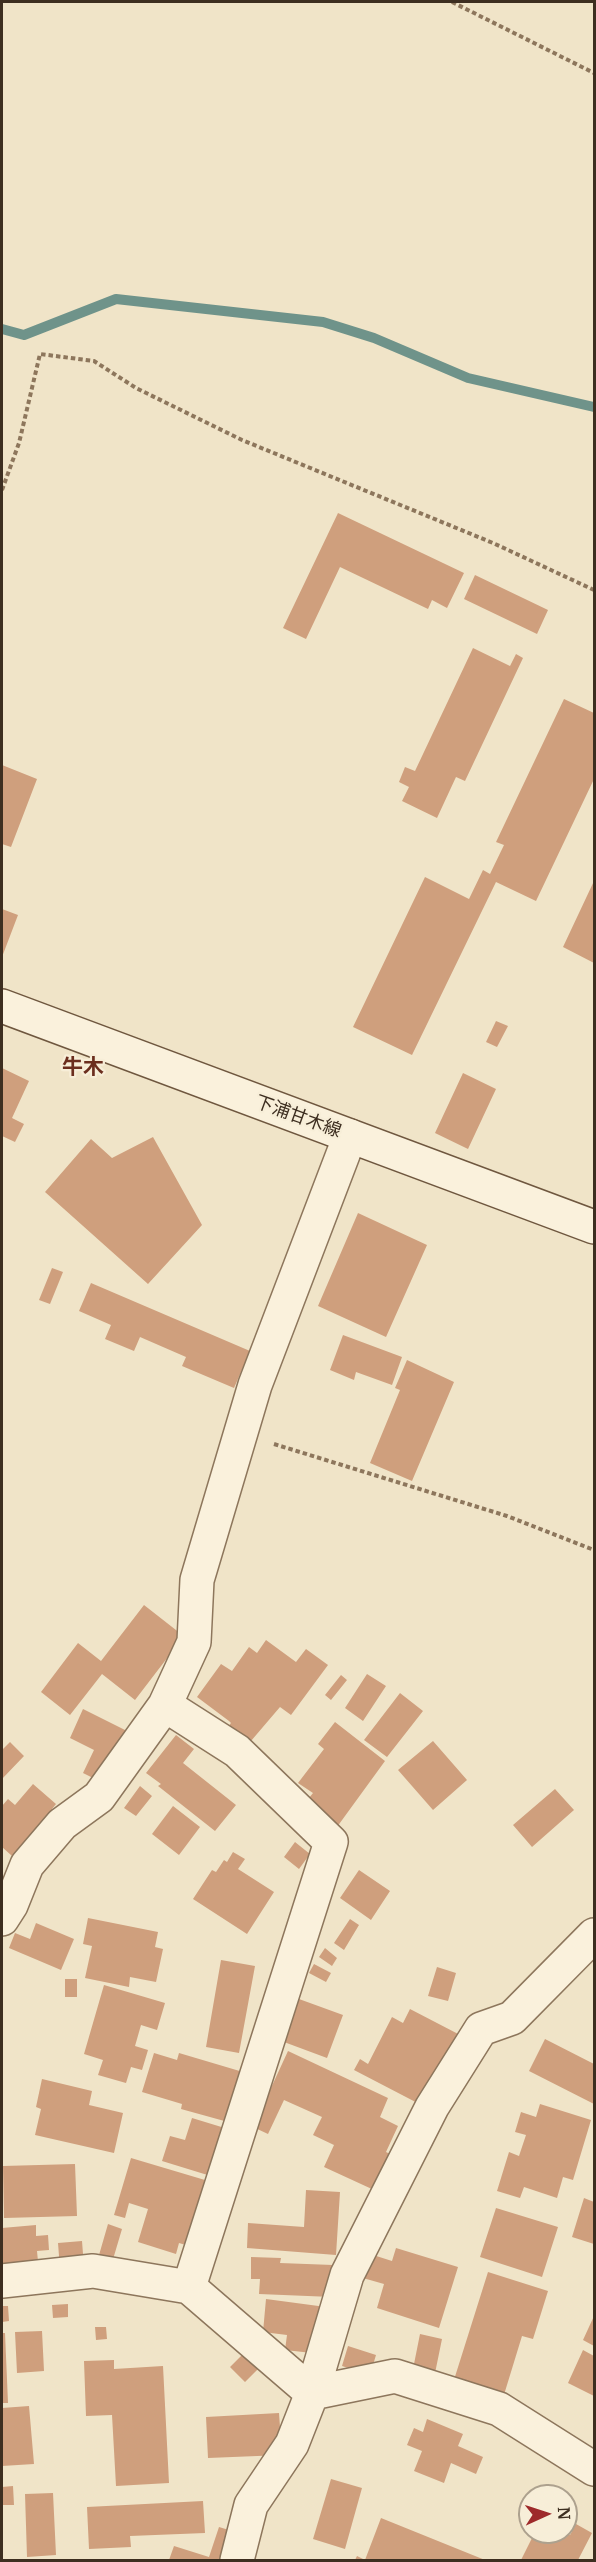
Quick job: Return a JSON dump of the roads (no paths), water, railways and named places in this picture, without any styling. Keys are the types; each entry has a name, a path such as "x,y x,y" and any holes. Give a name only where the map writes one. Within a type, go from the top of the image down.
{"street":[{"name":"下浦甘木線","path":"2,1006 594,1227"},
{"path":"2,1919 11,1905 27,1865 62,1824 99,1797 165,1706 194,1642 197,1580 255,1385 350,1136"},
{"path":"165,1706 237,1751 331,1842 189,2287"},
{"path":"237,2560 251,2505 292,2444 312,2393 347,2275 432,2107 482,2029 512,2018 594,1935"},
{"path":"2,2281 93,2271 189,2287 312,2393"},
{"path":"312,2393 395,2376 499,2409 594,2469"}],"waterway":[{"path":"2,329 24,335 116,299 323,322 374,338 468,378 594,407"}],"district":[{"name":"牛木","path":"83,1068"}]}
